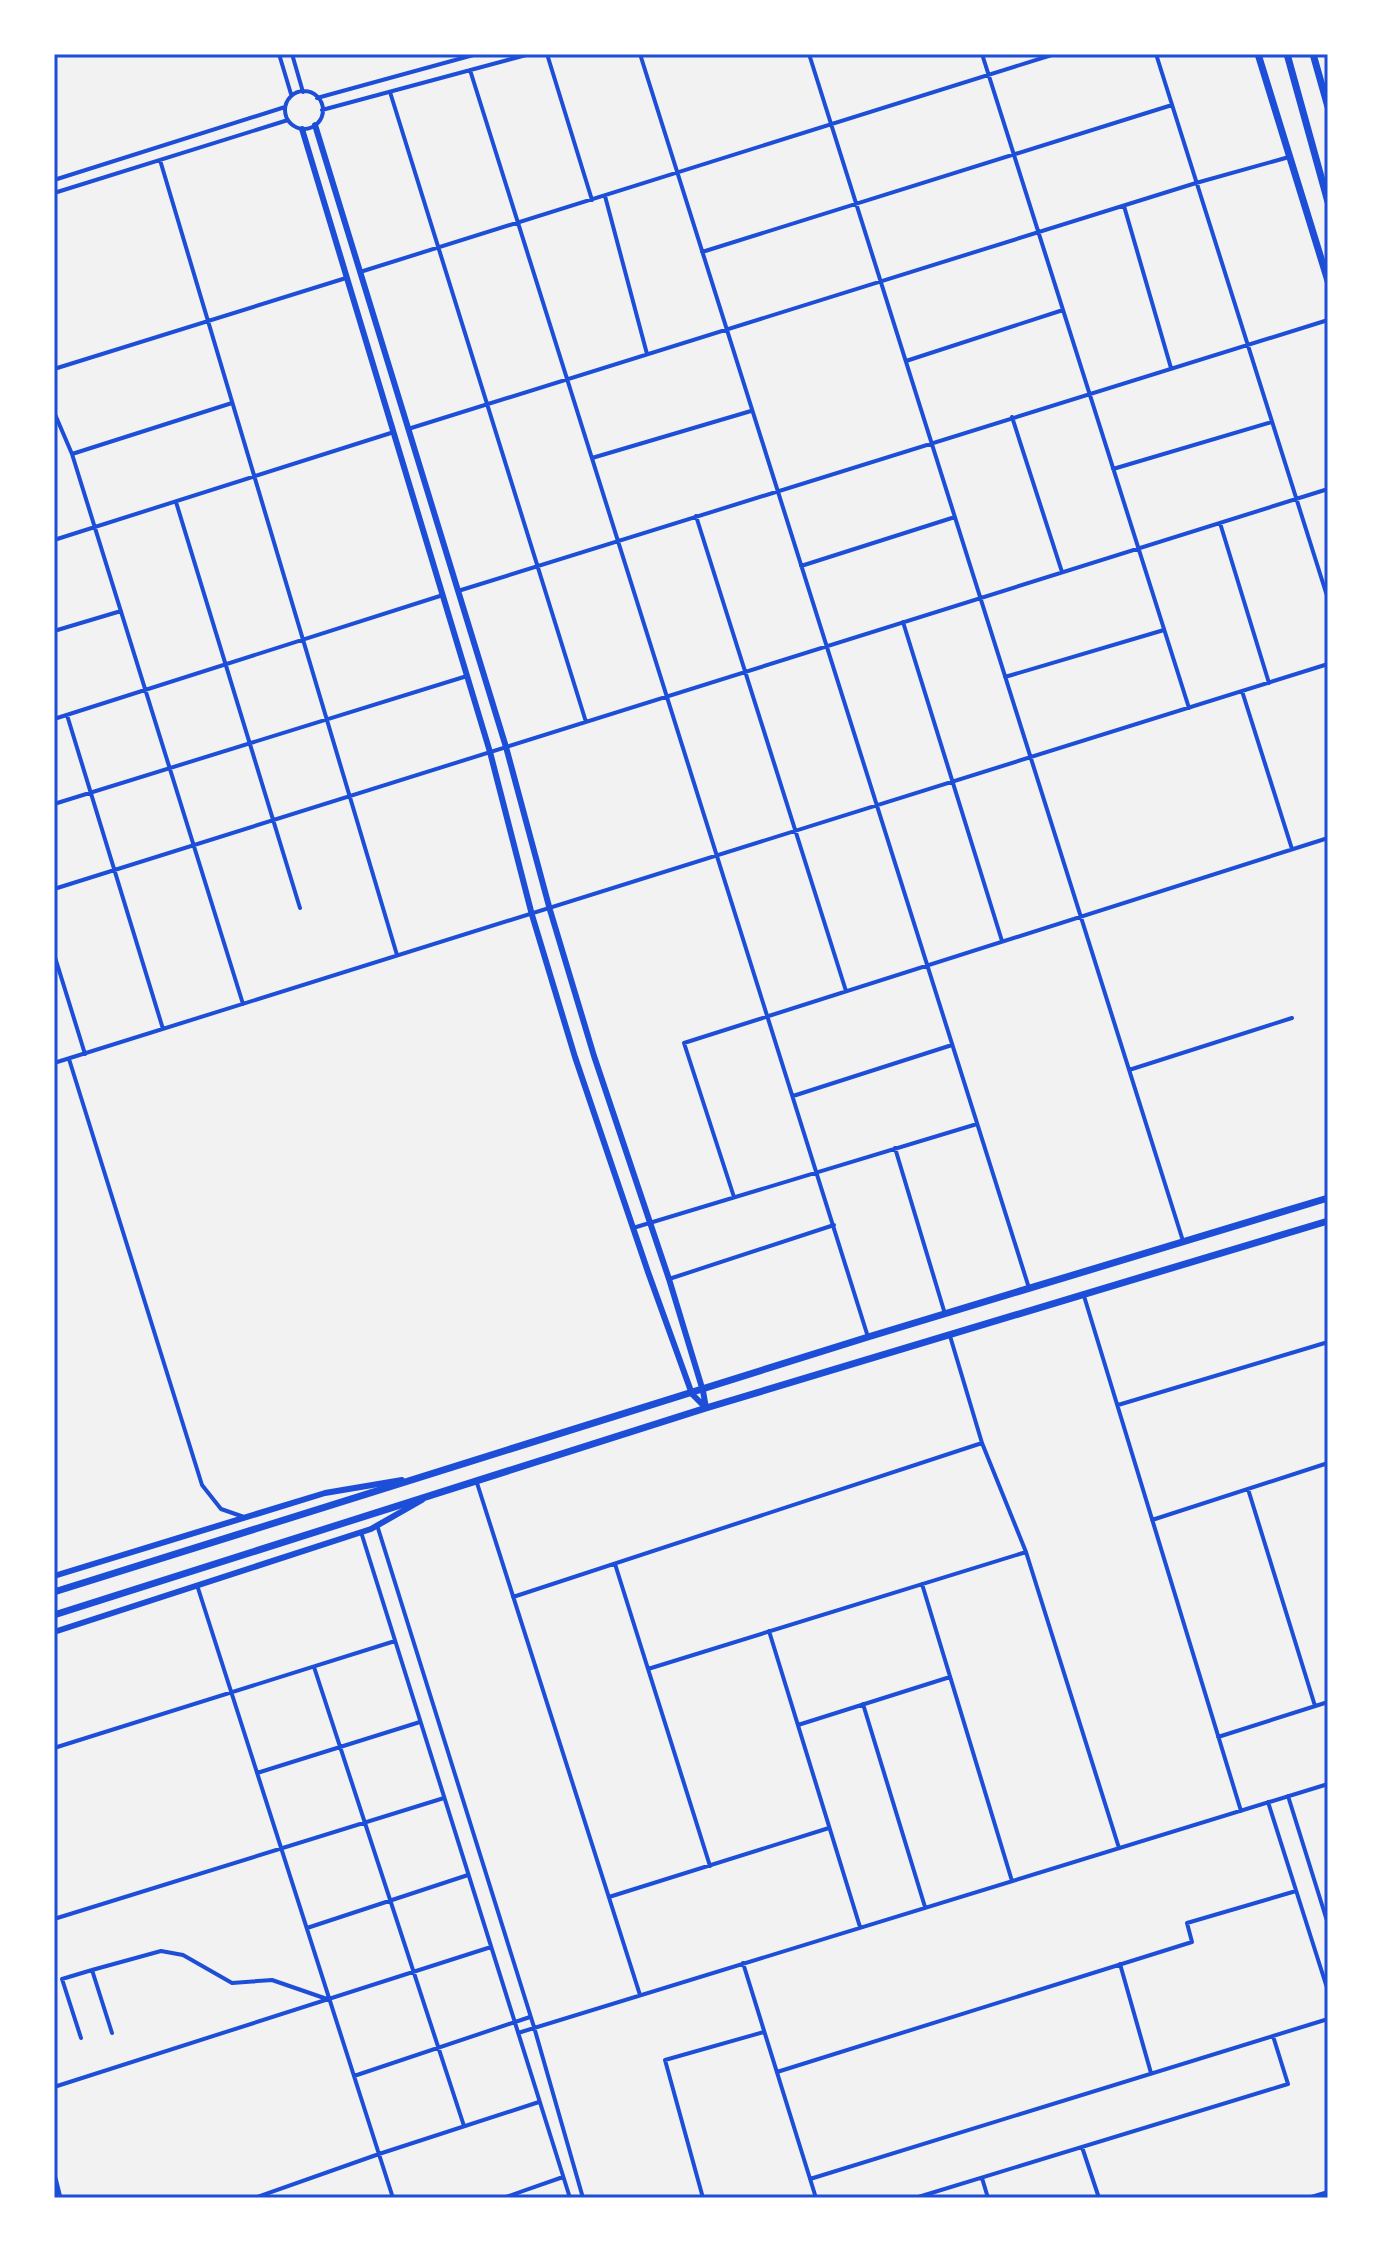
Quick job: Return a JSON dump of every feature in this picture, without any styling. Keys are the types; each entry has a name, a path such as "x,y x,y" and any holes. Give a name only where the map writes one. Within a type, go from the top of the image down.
{"main road":[{"path":"1259,54 1328,281"},
{"path":"1287,54 1328,202"},
{"path":"1313,54 1328,107"},
{"path":"54,1592 868,1337 1328,1198"},
{"path":"54,1615 706,1408 1328,1221"},
{"path":"54,2178 56,2197"}],"street":[{"path":"279,54 291,94 283,110 291,126 308,130 322,119 322,101 308,90 291,94"},
{"path":"292,54 303,92"},
{"path":"317,98 477,54"},
{"path":"322,110 530,54"},
{"path":"547,54 592,200"},
{"path":"640,54 1029,1290"},
{"path":"809,54 1183,1241"},
{"path":"982,54 1189,708"},
{"path":"360,272 1055,54"},
{"path":"1156,54 1328,599"},
{"path":"470,70 868,1337"},
{"path":"390,92 586,722"},
{"path":"702,252 1172,105"},
{"path":"54,180 285,107"},
{"path":"54,193 288,120"},
{"path":"315,125 506,747 550,910 611,1109 669,1279 706,1408"},
{"path":"302,129 490,752 532,915 595,1116 692,1394 706,1408"},
{"path":"408,429 1290,156"},
{"path":"160,160 397,956"},
{"path":"605,196 647,354"},
{"path":"1124,206 1171,368"},
{"path":"54,369 347,277"},
{"path":"906,361 1063,310"},
{"path":"458,591 1328,320"},
{"path":"72,454 232,403"},
{"path":"592,458 752,411"},
{"path":"54,412 72,454 243,1004"},
{"path":"1012,417 1062,572"},
{"path":"1113,469 1272,422"},
{"path":"54,540 394,432"},
{"path":"54,889 1328,489"},
{"path":"176,502 300,908"},
{"path":"696,516 846,991"},
{"path":"801,566 955,517"},
{"path":"1220,523 1269,683"},
{"path":"54,719 443,595"},
{"path":"54,631 121,611"},
{"path":"903,622 1002,941"},
{"path":"1005,677 1164,630"},
{"path":"54,1063 1328,664"},
{"path":"54,804 467,676"},
{"path":"1242,691 1292,849"},
{"path":"67,715 163,1029"},
{"path":"734,1197 684,1043 1328,838"},
{"path":"54,954 85,1054"},
{"path":"1129,1070 1292,1018"},
{"path":"793,1096 952,1045"},
{"path":"69,1059 202,1485 221,1509 246,1518"},
{"path":"595,1116 611,1109"},
{"path":"633,1228 977,1124"},
{"path":"895,1148 945,1314"},
{"path":"669,1279 834,1225"},
{"path":"1084,1296 1241,1811"},
{"path":"949,1334 982,1443 1026,1552 1119,1848"},
{"path":"1118,1405 1328,1342"},
{"path":"513,1597 982,1443"},
{"path":"1152,1520 1328,1463"},
{"path":"54,1576 325,1493 418,1478"},
{"path":"476,1481 640,1995"},
{"path":"1248,1489 1315,1706"},
{"path":"54,1632 361,1532 430,1496"},
{"path":"377,1525 531,2017 583,2198"},
{"path":"361,1532 570,2198"},
{"path":"648,1669 1026,1552"},
{"path":"615,1564 710,1866"},
{"path":"922,1584 1012,1881"},
{"path":"197,1585 393,2198"},
{"path":"769,1631 860,1928"},
{"path":"54,1748 395,1641"},
{"path":"314,1667 464,2126"},
{"path":"798,1725 950,1677"},
{"path":"1218,1737 1328,1702"},
{"path":"863,1704 925,1907"},
{"path":"257,1773 420,1722"},
{"path":"518,2033 1328,1784"},
{"path":"1288,1796 1328,1924"},
{"path":"54,1919 444,1798"},
{"path":"1268,1802 1328,1991"},
{"path":"609,1897 829,1828"},
{"path":"307,1928 468,1875"},
{"path":"777,2072 1192,1942 1187,1923 1296,1891"},
{"path":"1321,1900 1328,1897"},
{"path":"54,2087 491,1947"},
{"path":"81,2038 62,1979 161,1951 183,1955 232,1983 272,1980 329,1999"},
{"path":"743,1963 816,2198"},
{"path":"1120,1964 1151,2073"},
{"path":"92,1970 112,2033"},
{"path":"354,2076 531,2017"},
{"path":"810,2179 1328,2019"},
{"path":"703,2198 665,2060 764,2032"},
{"path":"915,2198 1288,2084 1273,2036"},
{"path":"254,2198 539,2102"},
{"path":"1082,2147 1099,2198"},
{"path":"503,2198 563,2177"},
{"path":"982,2178 988,2198"},
{"path":"1308,2198 1328,2192"}]}
